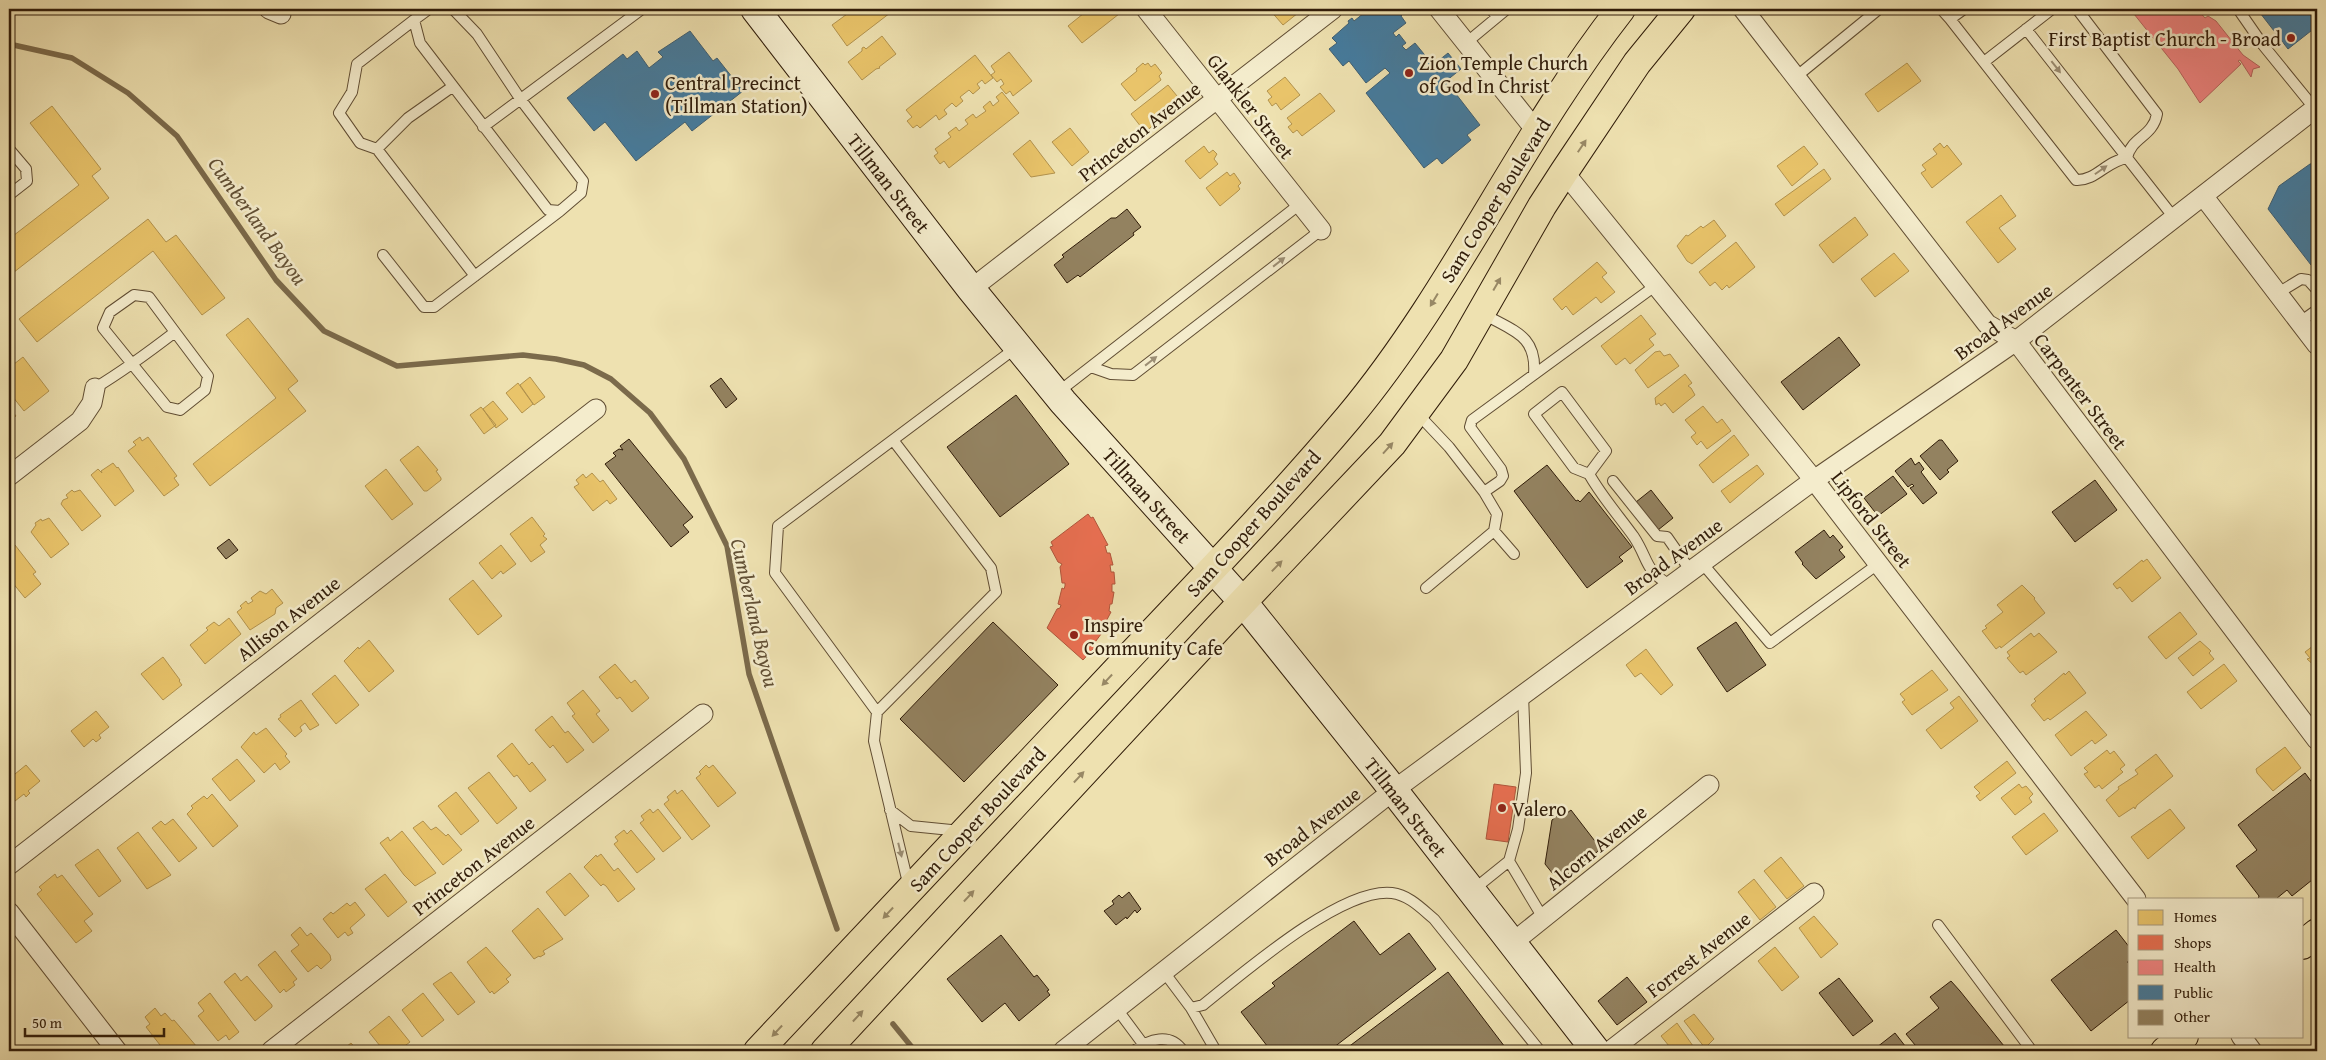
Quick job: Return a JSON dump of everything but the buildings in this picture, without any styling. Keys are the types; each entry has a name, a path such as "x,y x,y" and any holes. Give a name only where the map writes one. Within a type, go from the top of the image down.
{"main road":[{"name":"Tillman Street","path":"755,9 1017,346 1056,394 1243,602 1394,790 1511,944 1596,1051"},
{"name":"Sam Cooper Boulevard","path":"758,1051 1213,568 1349,417 1419,325 1589,49 1621,9"},
{"path":"825,1051 1392,444 1454,360 1542,206 1564,172 1637,63 1681,9"},
{"path":"2304,943 2317,933"},
{"path":"2165,1051 2181,1038"}],"street":[{"name":"Glankler Street","path":"1146,9 1216,100 1321,230"},
{"name":"Princeton Avenue","path":"971,289 1333,9"},
{"path":"1439,9 1537,132"},
{"name":"Carpenter Street","path":"1744,9 1987,324 2016,341 2317,740"},
{"name":"Broad Avenue","path":"1064,1051 1394,790 1814,480 2016,341 2316,108"},
{"name":"Lipford Street","path":"1564,172 1814,480 2135,898"},
{"path":"2204,196 2317,345"},
{"path":"9,476 80,421 92,403 95,388"},
{"name":"Allison Avenue","path":"9,865 596,408"},
{"name":"Princeton Avenue","path":"271,1051 703,714"},
{"name":"Alcorn Avenue","path":"1511,944 1709,785"},
{"name":"Forrest Avenue","path":"1610,1051 1814,893"},
{"path":"9,912 117,1051"},
{"path":"2242,1038 2252,1051"}],"lane":[{"path":"429,9 357,64 352,92 339,113 360,143 377,149 475,276"},
{"path":"383,255 424,306 434,307 560,211 580,193 583,180 521,100 477,34 453,9"},
{"path":"483,128 642,9"},
{"path":"1466,43 1494,13 1507,9"},
{"path":"1797,76 1879,9"},
{"path":"1941,9 2076,180 2086,180 2115,160 2127,158"},
{"path":"1950,19 1964,9"},
{"path":"1984,62 2052,9"},
{"path":"2077,9 2158,114 2156,126 2128,149 2127,158"},
{"path":"2238,9 2263,45 2316,108"},
{"path":"414,20 420,44 483,128 548,210 560,211"},
{"path":"2026,29 2175,219"},
{"path":"377,149 408,118 452,87"},
{"path":"9,149 26,169 27,181 9,195"},
{"path":"1056,394 1300,204"},
{"path":"1091,367 1111,374 1133,376 1321,230"},
{"path":"2278,293 2301,279 2308,280 2317,290"},
{"path":"1484,492 1500,481 1502,476 1501,469 1470,427 1472,420 1655,286"},
{"path":"134,295 149,298 175,332 208,376 205,390 180,410 167,407 104,328 110,312 134,295"},
{"path":"2300,322 2317,310"},
{"path":"1481,313 1527,340 1533,348 1536,358 1534,374"},
{"path":"95,388 132,364 175,332"},
{"path":"878,712 775,573 778,526 1017,346"},
{"path":"1589,474 1606,451 1562,392 1534,414 1574,468 1589,474 1602,496 1635,538 1650,571 1670,585"},
{"path":"1416,412 1449,446 1484,492 1497,514 1494,531 1426,588"},
{"path":"893,440 991,568 996,592 878,712 874,741 910,890"},
{"path":"1613,481 1657,536 1667,537 1770,644 1878,564"},
{"path":"1494,531 1514,554"},
{"path":"1471,891 1509,861 1518,829 1526,773 1523,695"},
{"path":"890,810 911,826 965,831"},
{"path":"1509,861 1543,918"},
{"path":"1191,1008 1203,1005 1317,918 1359,898 1392,893 1413,901 1434,919 1540,1051"},
{"path":"1938,925 2032,1051"},
{"path":"1164,972 1191,1008 1216,1051"},
{"path":"1117,1010 1143,1044"},
{"path":"1134,1051 1143,1044 1158,1038 1170,1040 1183,1051"}],"waterway":[{"name":"Cumberland Bayou","path":"9,44 72,58 128,93 177,136 276,280 324,331 397,366 523,355 584,365 611,379 650,413 684,459 727,546 749,674 837,929"},
{"path":"893,1024 915,1051"}],"place":[{"name":"First Baptist Church - Broad","path":"2291,38"},
{"name":"Zion Temple Church of God In Christ","path":"1409,73"},
{"name":"Central Precinct (Tillman Station)","path":"655,94"},
{"name":"Inspire Community Cafe","path":"1074,635"},
{"name":"Valero","path":"1502,808"}]}
